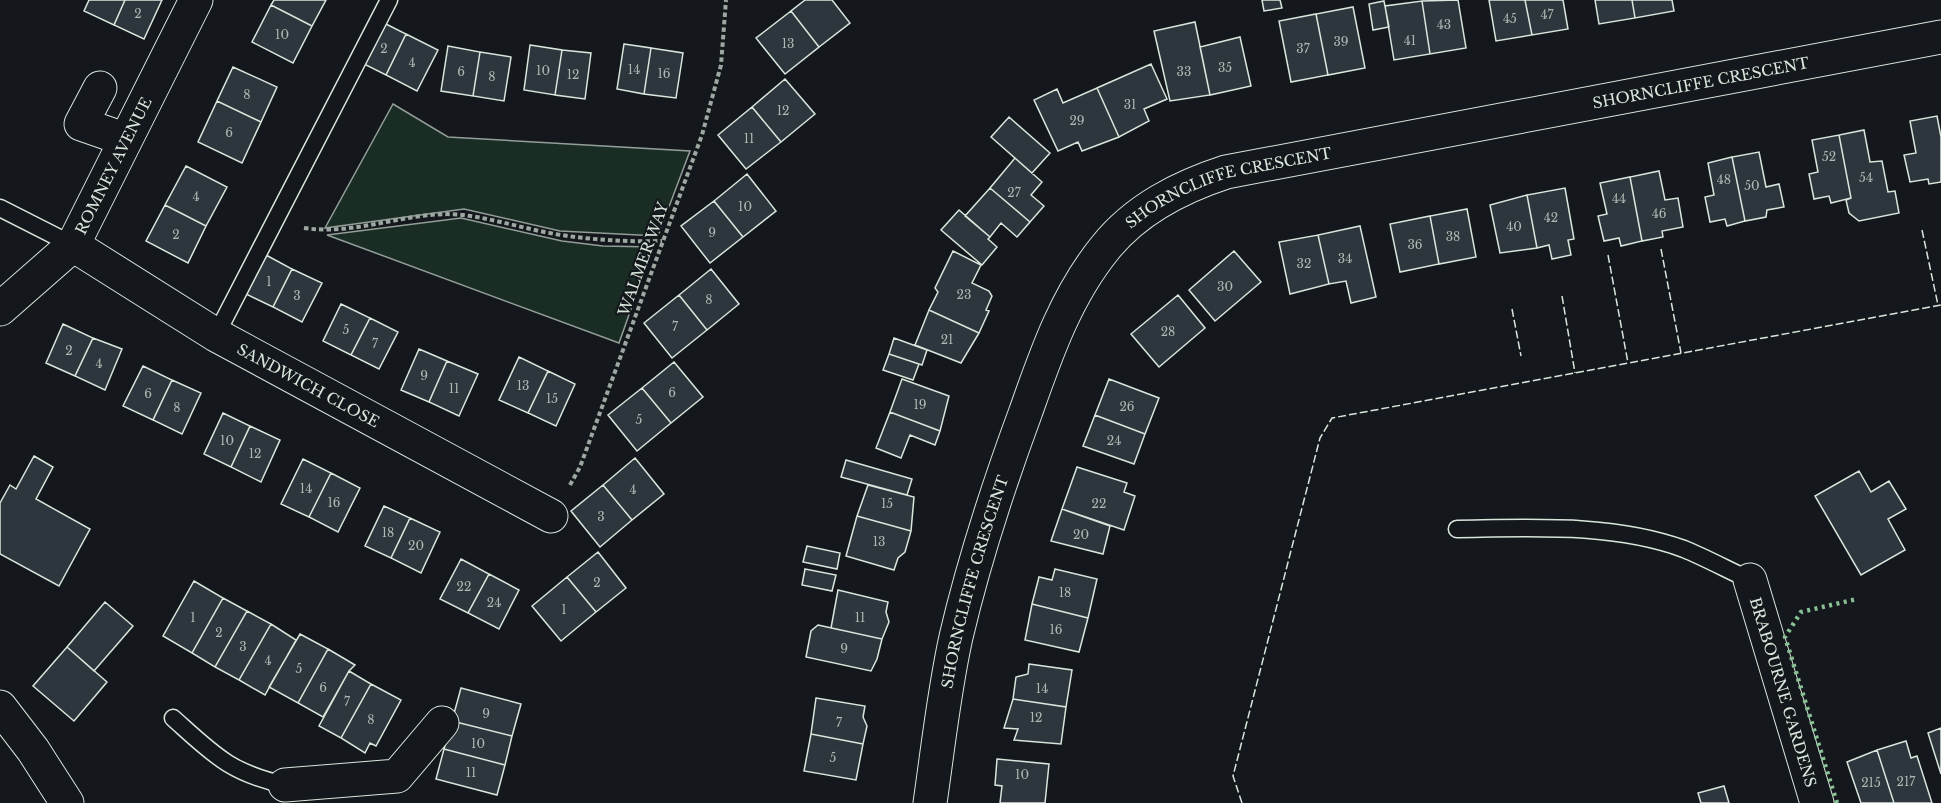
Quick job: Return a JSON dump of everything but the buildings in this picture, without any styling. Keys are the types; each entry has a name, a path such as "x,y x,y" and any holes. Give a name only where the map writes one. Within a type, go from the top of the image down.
{"street":[{"name":"ROMNEY AVENUE","path":"0,309 73,245 124,139 196,0"},
{"name":"SHORNCLIFFE CRESCENT","path":"930,803 956,638 1000,481 1052,337 1083,279 1106,247 1160,200 1191,183 1226,172 1941,37"},
{"path":"100,88 81,124 124,139"},
{"name":"SANDWICH CLOSE","path":"73,245 216,335 551,516"},
{"name":"BRABOURNE GARDENS","path":"1750,580 1817,803"},
{"path":"0,707 33,750 67,803"},
{"path":"285,785 396,789 442,723"}],"lane":[{"path":"216,335 388,0"},
{"path":"0,208 73,245"},
{"path":"1457,529 1585,531 1644,538 1684,549 1750,580"},
{"path":"173,718 223,762 258,779 285,785"}],"path":[{"name":"WALMER WAY","path":"551,516 580,467 702,135 721,65 726,0"},
{"path":"273,223 309,228 352,230 410,219 461,215 562,235 634,242 662,241"}],"green space":[{"path":"393,104 448,137 690,151 658,236 560,231 464,209 325,228"},
{"path":"461,218 562,241 603,246 653,247 619,343 327,235"}],"hedge":[{"path":"1837,803 1785,637 1801,612 1857,599"}],"fence":[{"path":"1922,230 1938,305"},
{"path":"1661,249 1681,353"},
{"path":"1608,255 1628,363"},
{"path":"1562,296 1575,373"},
{"path":"1242,803 1233,776 1320,438 1332,418 1941,305"},
{"path":"1512,309 1521,356"}]}
